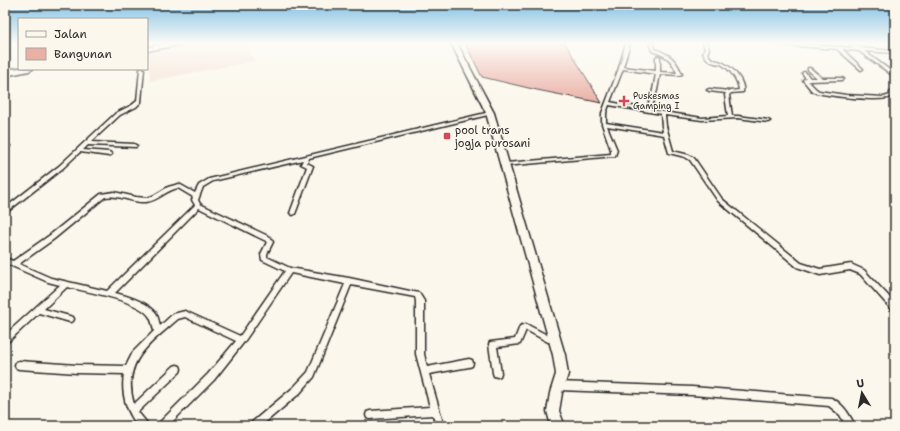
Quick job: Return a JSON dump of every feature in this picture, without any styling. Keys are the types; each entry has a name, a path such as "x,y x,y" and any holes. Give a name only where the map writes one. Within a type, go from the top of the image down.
{"highway":[{"path":"5,72 18,70"},
{"path":"5,72 21,70"}],"street":[{"path":"464,63 490,113 506,165 561,365 562,374 553,411 558,426"},
{"path":"506,165 613,155 614,150 604,124 604,113 622,63"},
{"path":"649,110 656,89 659,73 658,63"},
{"path":"621,68 680,74 675,63"},
{"path":"709,90 727,92 741,91 741,83 727,66 715,63"},
{"path":"855,63 861,68"},
{"path":"877,63 895,76"},
{"path":"809,69 821,79"},
{"path":"5,210 80,151 118,114 138,103 142,70"},
{"path":"804,73 809,79"},
{"path":"842,79 805,80 814,90 824,93 890,98 892,93 895,91"},
{"path":"722,86 727,92 730,116"},
{"path":"608,103 702,119 730,116 768,120"},
{"path":"440,426 420,354 420,302 418,296 289,270 264,258 264,254 270,242 268,239 198,205 196,197 201,186 211,180 490,113"},
{"path":"663,113 670,152 676,155 686,155 692,159 720,200 799,265 820,272 851,267 858,268 895,308"},
{"path":"604,124 666,134"},
{"path":"88,143 134,146"},
{"path":"80,151 109,154"},
{"path":"294,213 310,166 304,164 306,158"},
{"path":"8,263 52,238 103,195 109,194 150,200 168,188 179,186 196,197"},
{"path":"109,294 198,205"},
{"path":"8,263 50,280 128,299 142,306 153,315 158,332"},
{"path":"162,426 211,377 241,340 289,270"},
{"path":"254,426 297,390 311,374 348,281"},
{"path":"5,340 66,284"},
{"path":"37,310 70,319"},
{"path":"144,426 133,411 127,395 129,370 136,354 176,316 185,314 241,340"},
{"path":"497,373 493,344 517,342 523,328 526,327 548,339 553,336"},
{"path":"424,371 469,363"},
{"path":"19,365 77,369 129,370"},
{"path":"133,411 177,369"},
{"path":"558,386 692,391 831,402 843,412 851,426"},
{"path":"370,415 436,411"}],"shaded area":[{"path":"149,63 243,63 150,81"}],"building":[{"path":"475,63 577,63 602,103 537,90 482,77"}],"place":[{"name":"Puskesmas Gamping I","path":"624,101"},
{"name":"pool trans jogja purosani","path":"447,136"}]}
